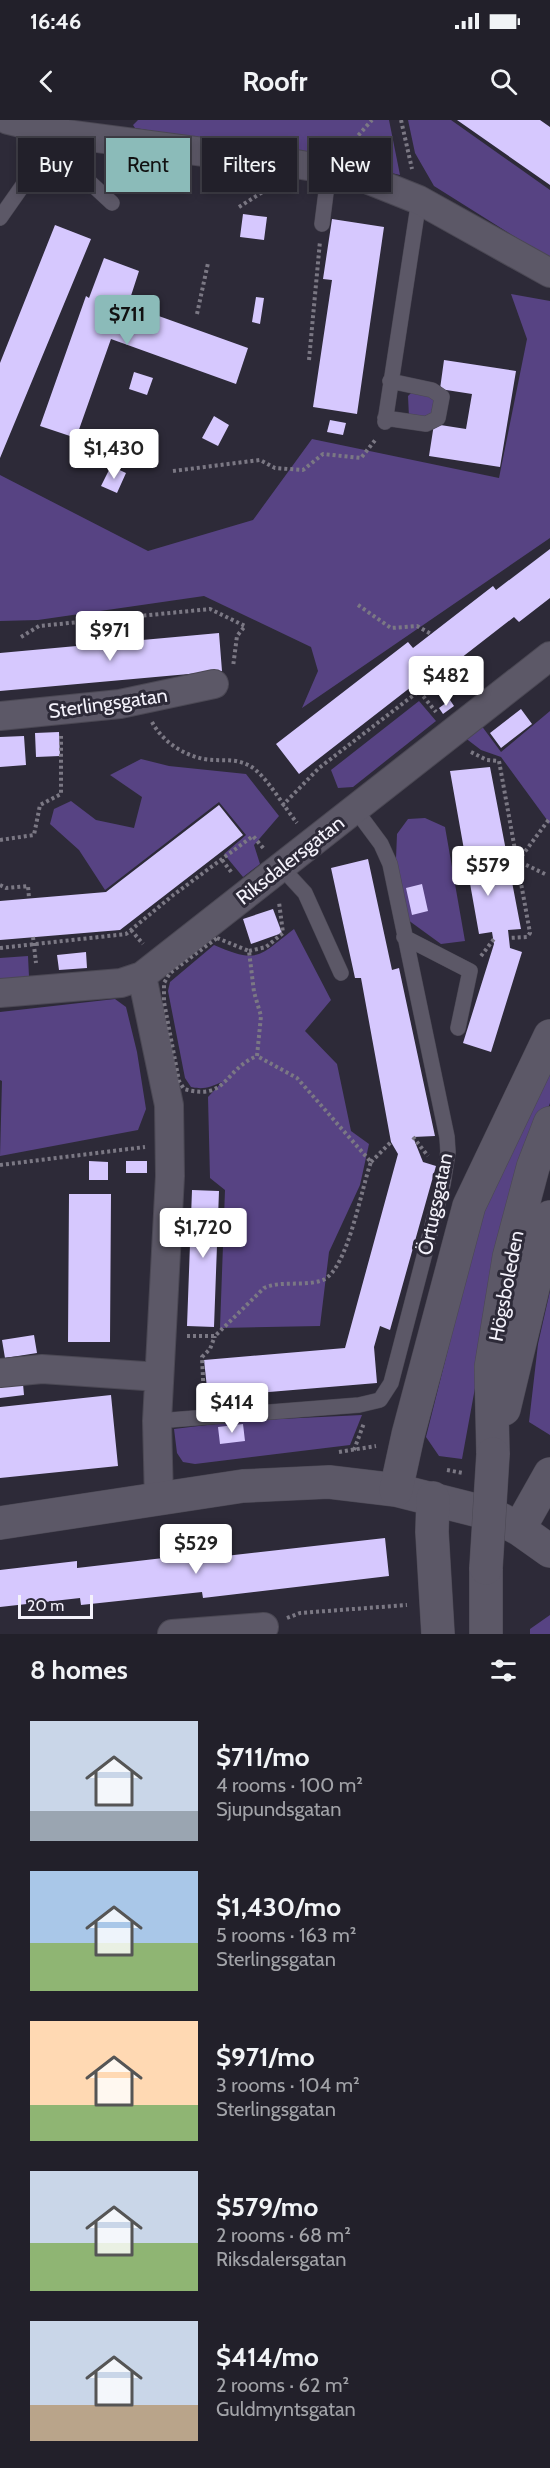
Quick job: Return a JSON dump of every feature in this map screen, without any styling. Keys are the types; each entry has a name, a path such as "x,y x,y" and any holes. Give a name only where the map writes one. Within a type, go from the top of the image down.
{"main road":[{"path":"396,1490 408,1435 469,1206 532,1069 550,1036"},
{"name":"Högsboleden","path":"486,1634 486,1568 493,1454 491,1367 509,1257 533,1167 550,1123"},
{"name":"Högsboleden","path":"493,1454 550,1217"},
{"path":"519,1529 550,1474"},
{"path":"0,1523 243,1486 329,1482 396,1490 491,1514 519,1529 550,1551"},
{"path":"433,1498 436,1618"}],"street":[{"path":"8,120 61,133 309,166"},
{"path":"391,189 419,200 550,273"},
{"name":"Riksdalersgatan","path":"0,993 121,983 142,976 273,859 355,809 441,726 550,656"},
{"name":"Sterlingsgatan","path":"0,716 61,711 147,698 214,684"},
{"path":"142,976 169,1105 170,1176 157,1421 159,1500"},
{"path":"0,1373 42,1369 159,1377"},
{"path":"172,1634 264,1627"}],"lane":[{"path":"61,133 70,158 83,176 112,203"},
{"path":"0,218 61,133"},
{"path":"322,224 326,192"},
{"path":"390,381 432,390 442,397 438,418 426,424 385,420 390,381 419,200"},
{"name":"Örtugsgatan","path":"157,1421 359,1405 380,1400 391,1383 443,1184 448,1152 441,1099 404,937 390,864 381,844 355,809"},
{"path":"273,859 305,893 341,973"},
{"path":"404,937 470,971 458,1028"}],"path":[{"path":"401,120 419,200"},
{"path":"309,360 322,224"},
{"path":"197,314 208,262"},
{"path":"173,471 260,460 275,468 303,470 323,453 361,458 373,444 385,420"},
{"path":"358,605 391,628 417,626 431,634"},
{"path":"21,637 39,626 210,609 245,626 237,636 232,673 224,683 214,684"},
{"path":"455,663 474,687"},
{"path":"282,806 318,768 419,691 441,726 485,759 499,761 530,933 527,937 509,938"},
{"path":"147,698 153,725 166,740 181,752 204,759 233,759 248,764 257,771 298,824"},
{"path":"0,840 34,835 40,805 61,794 61,711"},
{"path":"518,861 550,818"},
{"path":"0,948 126,934 172,896 253,836 273,859"},
{"path":"518,861 545,874"},
{"path":"0,885 6,888 28,886 30,898"},
{"path":"258,1056 244,1062 212,1093 202,1094 184,1089 179,1081 174,1060 164,1002 164,983 170,974 217,939 249,951 266,947 283,933 278,901"},
{"path":"33,937 34,945"},
{"path":"249,951 254,992 261,1016 258,1056"},
{"path":"258,1056 297,1078 371,1162"},
{"path":"413,1137 432,1160"},
{"path":"207,1417 202,1358 210,1348 214,1336 264,1288 272,1285 320,1281 337,1268 371,1162 391,1142"},
{"path":"0,1165 148,1147"},
{"path":"185,1336 214,1336"},
{"path":"264,1627 300,1613 436,1618"}],"shaded area":[{"path":"138,120 389,120 400,175 391,173 391,138 309,138 309,156 297,154 297,138 202,139 135,128 133,125"},
{"path":"408,120 451,120 550,190 550,259 434,186 415,153"},
{"path":"511,294 550,301 550,538 302,708 318,671 311,647 204,596 38,620 0,621 0,475 148,551 253,520 312,439 499,478 527,339"},
{"path":"413,391 420,391 439,401 434,418 409,417 408,396"},
{"path":"419,701 436,721 353,787 338,788 331,770"},
{"path":"550,711 550,824 501,757 481,750 464,737 481,725 501,752"},
{"path":"141,759 169,766 246,774 279,816 254,845 260,864 243,877 224,854 246,835 219,802 105,890 79,850 50,824 54,809 71,801 96,820 134,828 142,797 110,775"},
{"path":"425,818 445,827 465,941 441,944 408,920 396,859 397,834 408,819"},
{"path":"294,929 331,1000 305,1031 337,1064 351,1131 369,1144 360,1185 329,1252 320,1326 220,1328 225,1190 210,1178 208,1097 222,1082 207,1088 196,1088 191,1087 185,1078 168,991 170,982 214,945 240,954 257,955"},
{"path":"28,956 29,977 0,979 0,958"},
{"path":"115,999 126,1007 137,1052 146,1109 138,1130 0,1156 2,1081 0,1080 0,1012"},
{"path":"550,1067 550,1103 531,1155 490,1306 462,1459 439,1456 426,1437 482,1213"},
{"path":"550,1291 550,1435 529,1422 538,1344"},
{"path":"362,1415 350,1445 195,1464 183,1462 177,1453 174,1429 240,1421"},
{"path":"550,1615 550,1634 530,1634 530,1629"}],"building":[{"path":"457,120 540,120 550,127 550,185"},
{"path":"243,214 267,217 264,240 240,237"},
{"path":"332,219 384,227 357,414 313,407 332,280 323,279"},
{"path":"55,225 91,239 0,458 0,363"},
{"path":"104,258 139,271 128,305 248,348 236,384 111,339 76,438 40,426 86,296 89,298"},
{"path":"256,297 264,298 260,324 252,322"},
{"path":"444,360 516,371 500,467 429,456 434,424 466,429 472,394 440,389"},
{"path":"134,372 153,378 147,395 129,389"},
{"path":"214,416 229,425 218,446 202,438"},
{"path":"330,420 346,423 343,435 327,432"},
{"path":"111,466 126,473 117,493 101,486"},
{"path":"550,549 550,598 519,622 514,617 434,679 429,673 299,774 276,744 408,642 413,648 493,586 496,590"},
{"path":"219,633 222,671 0,691 0,653"},
{"path":"450,700 454,706 443,714 439,708"},
{"path":"521,709 532,724 501,748 490,733"},
{"path":"59,732 60,756 36,757 35,733"},
{"path":"24,736 26,765 0,767 0,737"},
{"path":"490,767 521,929 508,930 510,948 522,952 491,1052 463,1043 494,944 492,932 479,934 450,771"},
{"path":"219,805 243,835 120,930 0,940 0,901 106,892"},
{"path":"368,859 392,970 399,968 435,1136 413,1137 423,1162 436,1166 390,1330 380,1326 374,1347 377,1383 208,1397 204,1360 345,1348 398,1154 391,1142 361,978 355,978 331,868"},
{"path":"422,884 428,911 412,915 406,888"},
{"path":"273,909 282,933 251,944 243,919"},
{"path":"86,952 87,968 59,970 57,955"},
{"path":"89,1161 108,1162 108,1180 89,1180"},
{"path":"126,1161 147,1161 147,1173 126,1173"},
{"path":"192,1190 219,1191 214,1327 187,1326"},
{"path":"69,1194 111,1194 110,1342 68,1342"},
{"path":"34,1335 37,1353 5,1358 2,1340"},
{"path":"23,1384 24,1395 0,1398 0,1387"},
{"path":"111,1395 118,1466 0,1478 0,1407"},
{"path":"243,1424 245,1441 220,1444 218,1427"},
{"path":"385,1538 389,1576 203,1598 202,1592 81,1605 80,1598 0,1607 0,1570 77,1561 77,1568 198,1554 199,1559"}]}
